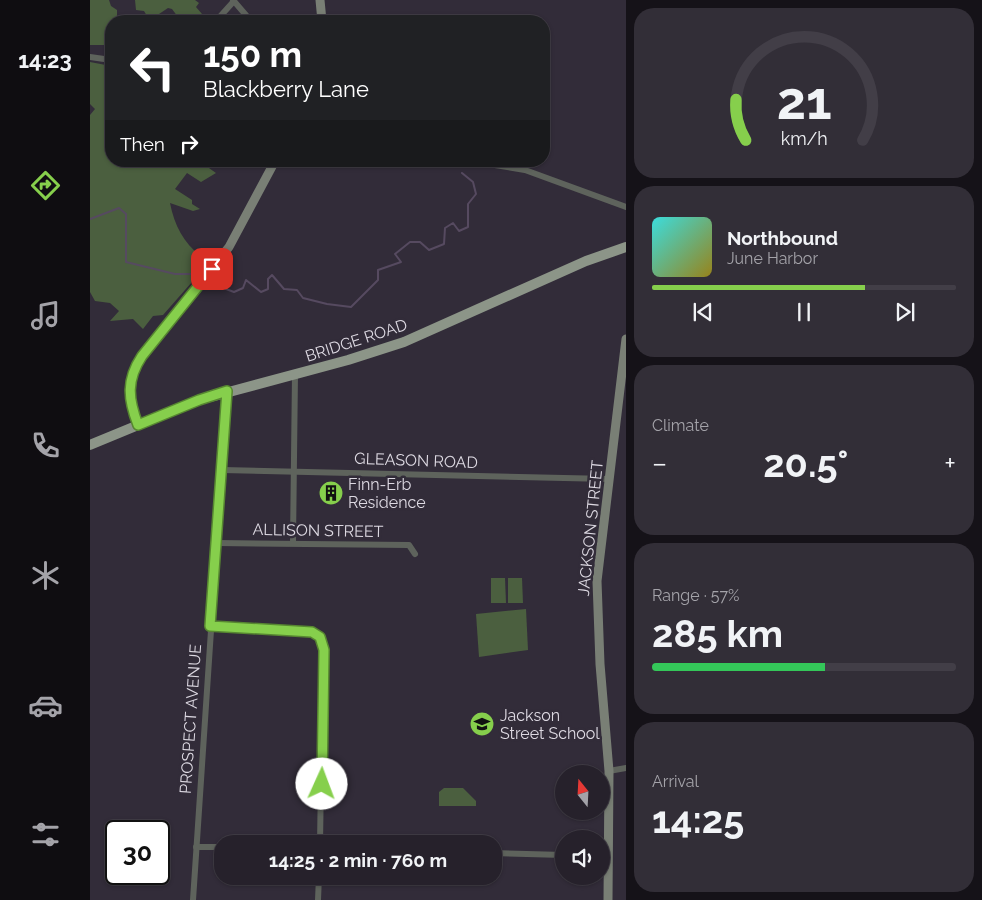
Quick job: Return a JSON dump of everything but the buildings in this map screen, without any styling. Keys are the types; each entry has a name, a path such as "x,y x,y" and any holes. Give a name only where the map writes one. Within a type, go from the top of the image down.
{"main road":[{"name":"BRIDGE ROAD","path":"90,445 199,400 348,360 404,342 586,261 626,248"}],"street":[{"path":"221,15 233,0 247,15"},
{"path":"320,0 321,15"},
{"path":"90,58 105,59"},
{"path":"138,425 128,394 133,371 142,356 228,247 272,167"},
{"path":"504,167 532,172 626,207"},
{"name":"JACKSON STREET","path":"608,765 600,664 597,586 626,339"},
{"path":"293,542 295,374"},
{"name":"PROSPECT AVENUE","path":"193,900 227,391"},
{"name":"GLEASON ROAD","path":"222,470 609,479"},
{"name":"ALLISON STREET","path":"217,543 293,542 409,546 415,554"},
{"path":"210,626 312,632 320,638 324,660 320,835"},
{"path":"610,771 626,768"},
{"path":"196,847 214,847"},
{"path":"502,853 555,855"},
{"path":"318,900 319,885"},
{"name":"JACKSON STREET","path":"607,885 608,900"}],"green space":[{"path":"90,0 109,0 111,6 117,10 117,15 105,15 105,45 90,45"},
{"path":"135,0 195,0 199,3 196,7 202,15 176,15 172,9 168,8 158,15 146,15 144,11 136,10"},
{"path":"90,62 105,65 105,167 208,167 216,173 201,182 187,173 175,189 192,200 192,204 200,209 193,211 170,203 182,236 207,261 199,274 163,315 153,316 143,329 133,319 110,321 119,311 110,303 95,301 90,292 90,115 95,109 90,104"},
{"path":"491,578 505,578 506,603 491,603"},
{"path":"508,578 522,578 523,603 508,603"},
{"path":"526,609 528,650 479,657 476,614"},
{"path":"444,788 463,788 476,801 476,806 439,806 439,792"}],"waterway":[{"path":"218,286 234,292 243,288 246,280 261,292 268,289 268,279 272,275 284,289 297,290 303,298 351,307 378,280 378,270 401,262 395,254 410,242 420,242 429,250 444,244 445,228 453,223 459,231 468,227 468,204 476,194 473,182 462,173"},
{"path":"90,219 119,208 126,214 126,262 175,274 194,274"}],"place":[{"name":"Finn-Erb Residence","path":"331,493"},
{"name":"Jackson Street School","path":"482,724"}],"route":[{"path":"212,269 142,356 129,381 128,394 138,425 199,400 227,391 210,626 312,632 320,637 324,650 322,784"}]}
